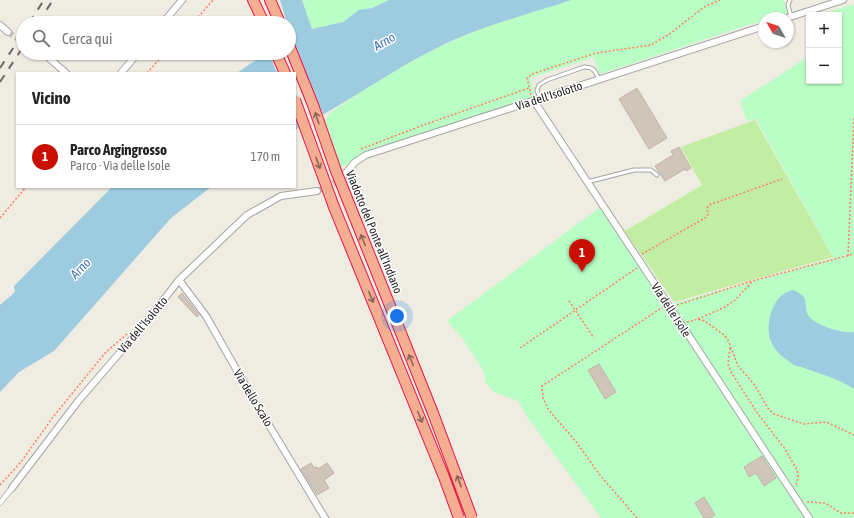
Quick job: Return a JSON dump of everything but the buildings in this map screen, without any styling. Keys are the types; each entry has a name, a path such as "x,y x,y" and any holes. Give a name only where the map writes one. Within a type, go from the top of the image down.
{"highway":[{"path":"253,0 261,16"},
{"path":"270,0 277,16"},
{"path":"279,60 285,72"},
{"name":"Viadotto del Ponte all'Indiano","path":"295,60 336,171 433,413 472,518"},
{"path":"296,103 334,207 444,477 459,518"}],"street":[{"path":"169,16 182,0"},
{"path":"794,15 843,0"},
{"path":"0,25 8,32"},
{"name":"Via dell'Isolotto","path":"341,179 355,162 366,154 758,28"},
{"path":"51,60 65,72"},
{"path":"122,72 132,60"},
{"name":"Via delle Isole","path":"534,101 809,518"},
{"name":"Via dell'Isolotto","path":"0,503 79,400 135,335 179,280 246,215 281,196 317,192"},
{"name":"Via dello Scalo","path":"179,280 206,316 252,397 325,518"}],"lane":[{"path":"789,12 788,5 790,0"},
{"path":"540,99 537,90 539,85 547,80 591,67 594,69 599,79"},
{"path":"587,182 634,170 651,170 657,175"}],"path":[{"path":"199,16 214,0"},
{"path":"534,101 527,78 532,74 596,53 651,45 704,8 720,0"},
{"path":"148,72 159,60"},
{"path":"355,162 353,157 365,146 529,88"},
{"path":"848,256 854,116"},
{"path":"637,257 706,218 708,214 707,208 709,205 782,179"},
{"path":"0,218 25,188"},
{"path":"637,518 599,474 577,443 548,409 543,398 541,390 542,386 669,305 854,254"},
{"path":"520,348 641,264"},
{"path":"680,323 698,319 725,307 735,300 752,281"},
{"path":"569,301 594,338"},
{"path":"698,319 705,321 724,335 738,366 754,384 769,410 774,414 804,424 826,422 854,435"},
{"path":"0,484 22,462 53,417 115,342 130,332 135,335"},
{"path":"730,347 728,364 731,372 758,414 785,449 797,470 798,476 794,494"},
{"path":"799,502 825,503 841,513 854,513"}],"green space":[{"path":"302,0 389,0 372,8 359,10 343,22 312,29"},
{"path":"571,0 784,0 787,12 758,12 758,22 600,74 594,57 530,78 536,97 365,153 340,168 325,120 329,114 359,93 422,56 483,28"},
{"path":"854,4 854,518 601,518 528,418 518,401 494,392 485,382 484,372 463,339 447,321 606,203 672,304 834,258 756,119 747,121 740,101 806,58 806,84 842,84 842,12 829,12"},
{"path":"755,120 833,257 674,302 625,231 702,185 681,147"}],"water":[{"name":"Arno","path":"280,0 302,0 312,29 343,22 359,10 372,8 389,0 571,0 499,23 456,39 395,71 296,129 296,72 238,72 256,60 296,60 296,16 285,16"},
{"name":"Arno","path":"111,188 210,188 171,218 54,351 19,372 0,392 0,305 15,292 14,286"},
{"path":"793,290 802,295 804,298 808,315 811,319 829,328 843,332 854,332 854,389 836,380 793,364 781,355 773,346 769,332 772,309 781,296 786,292"}],"pier":[{"path":"296,47 324,117 301,130 296,118 296,72 277,72 272,60 296,60"}],"tunnel":[{"path":"8,32 16,37"},
{"path":"317,191 328,187 341,179"}],"railway":[{"path":"34,16 44,0"},
{"path":"43,16 53,0"},
{"path":"0,68 16,44"},
{"path":"0,82 16,58"}],"place":[{"name":"Parco Argingrosso","path":"582,272"}]}
